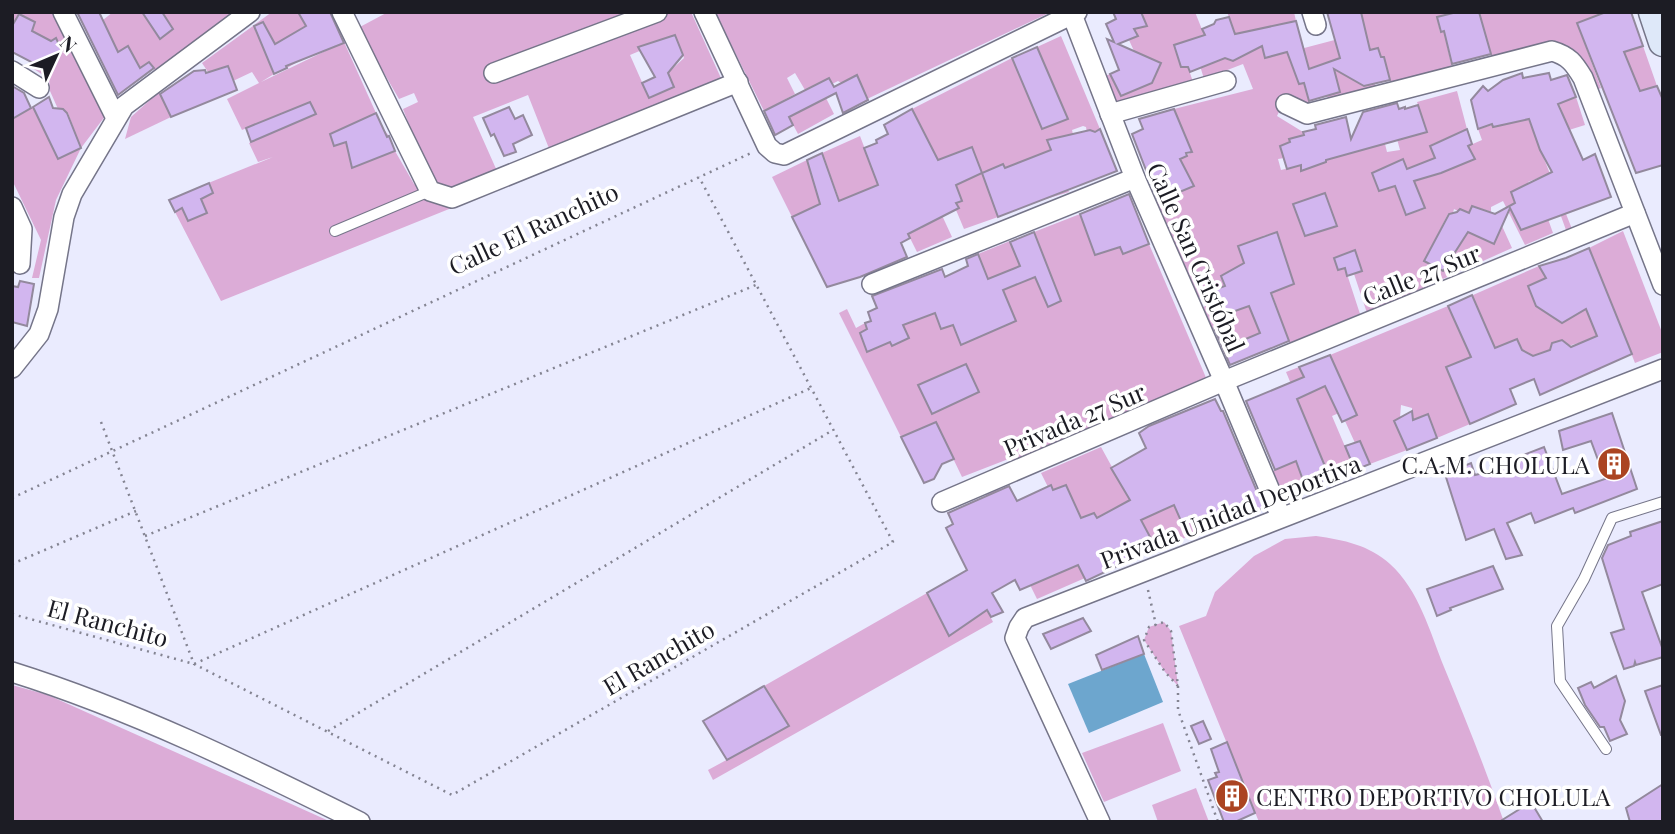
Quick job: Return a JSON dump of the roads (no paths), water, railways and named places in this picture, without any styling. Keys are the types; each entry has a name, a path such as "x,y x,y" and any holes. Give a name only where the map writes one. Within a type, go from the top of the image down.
{"street":[{"path":"63,12 116,118"},
{"path":"12,368 39,334 48,309 64,217 72,194 124,106 250,12"},
{"path":"342,12 430,191 452,198 738,82"},
{"path":"494,73 657,12"},
{"path":"704,12 767,146 775,153 784,155 1073,13"},
{"path":"1653,12 1663,42"},
{"name":"Calle San Cristóbal","path":"1073,13 1135,178 1281,517"},
{"path":"1286,104 1307,114 1552,51 1564,54 1574,62 1583,78 1663,285"},
{"path":"12,71 39,88"},
{"path":"1110,114 1226,81"},
{"path":"873,284 1135,178"},
{"path":"12,207 22,229 20,264"},
{"name":"Calle 27 Sur","path":"1224,381 1635,213"},
{"name":"Privada Unidad Deportiva","path":"1102,821 1015,638 1018,627 1025,618 1663,369"},
{"name":"Privada 27 Sur","path":"942,502 1224,381"},
{"path":"12,672 69,690 183,737 352,820"}],"lane":[{"path":"335,232 430,191"},
{"path":"1606,749 1560,681 1557,626 1584,579 1612,518 1663,502"}],"water":[{"path":"1144,654 1163,702 1089,733 1068,684"}],"place":[{"name":"C.A.M. CHOLULA","path":"1614,464"},
{"name":"CENTRO DEPORTIVO CHOLULA","path":"1232,796"}]}
